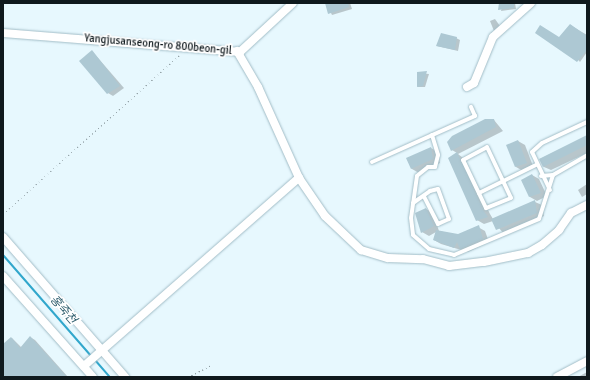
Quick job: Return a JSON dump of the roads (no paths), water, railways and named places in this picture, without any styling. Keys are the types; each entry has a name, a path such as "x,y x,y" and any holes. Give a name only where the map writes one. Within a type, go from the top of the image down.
{"street":[{"name":"Yangjusanseong-ro 800beon-gil","path":"3,33 190,46 237,51 293,3"},
{"path":"467,88 474,83 493,36 531,3"},
{"path":"237,51 258,87 299,178 325,216 361,250 388,258 423,259 448,266 464,266 528,253 560,230 571,213 587,205"},
{"path":"84,366 299,178"},
{"path":"3,237 125,377"},
{"path":"3,276 93,377"},
{"path":"557,377 587,361"}],"lane":[{"path":"372,162 475,116 471,107"},
{"path":"550,190 541,176 532,152 542,143 587,122"},
{"path":"432,136 438,155 435,167 428,167 417,176 413,202 413,234 429,248 454,255 539,219 550,190 553,174"},
{"path":"487,148 504,182 511,198 486,208 464,160 487,148"},
{"path":"541,176 553,174 587,155"},
{"path":"479,193 536,165"},
{"path":"413,202 438,188 449,220 438,224 424,196"}],"waterway":[{"name":"홍죽천","path":"3,255 92,357"},
{"name":"홍죽천","path":"95,360 110,377"}]}
